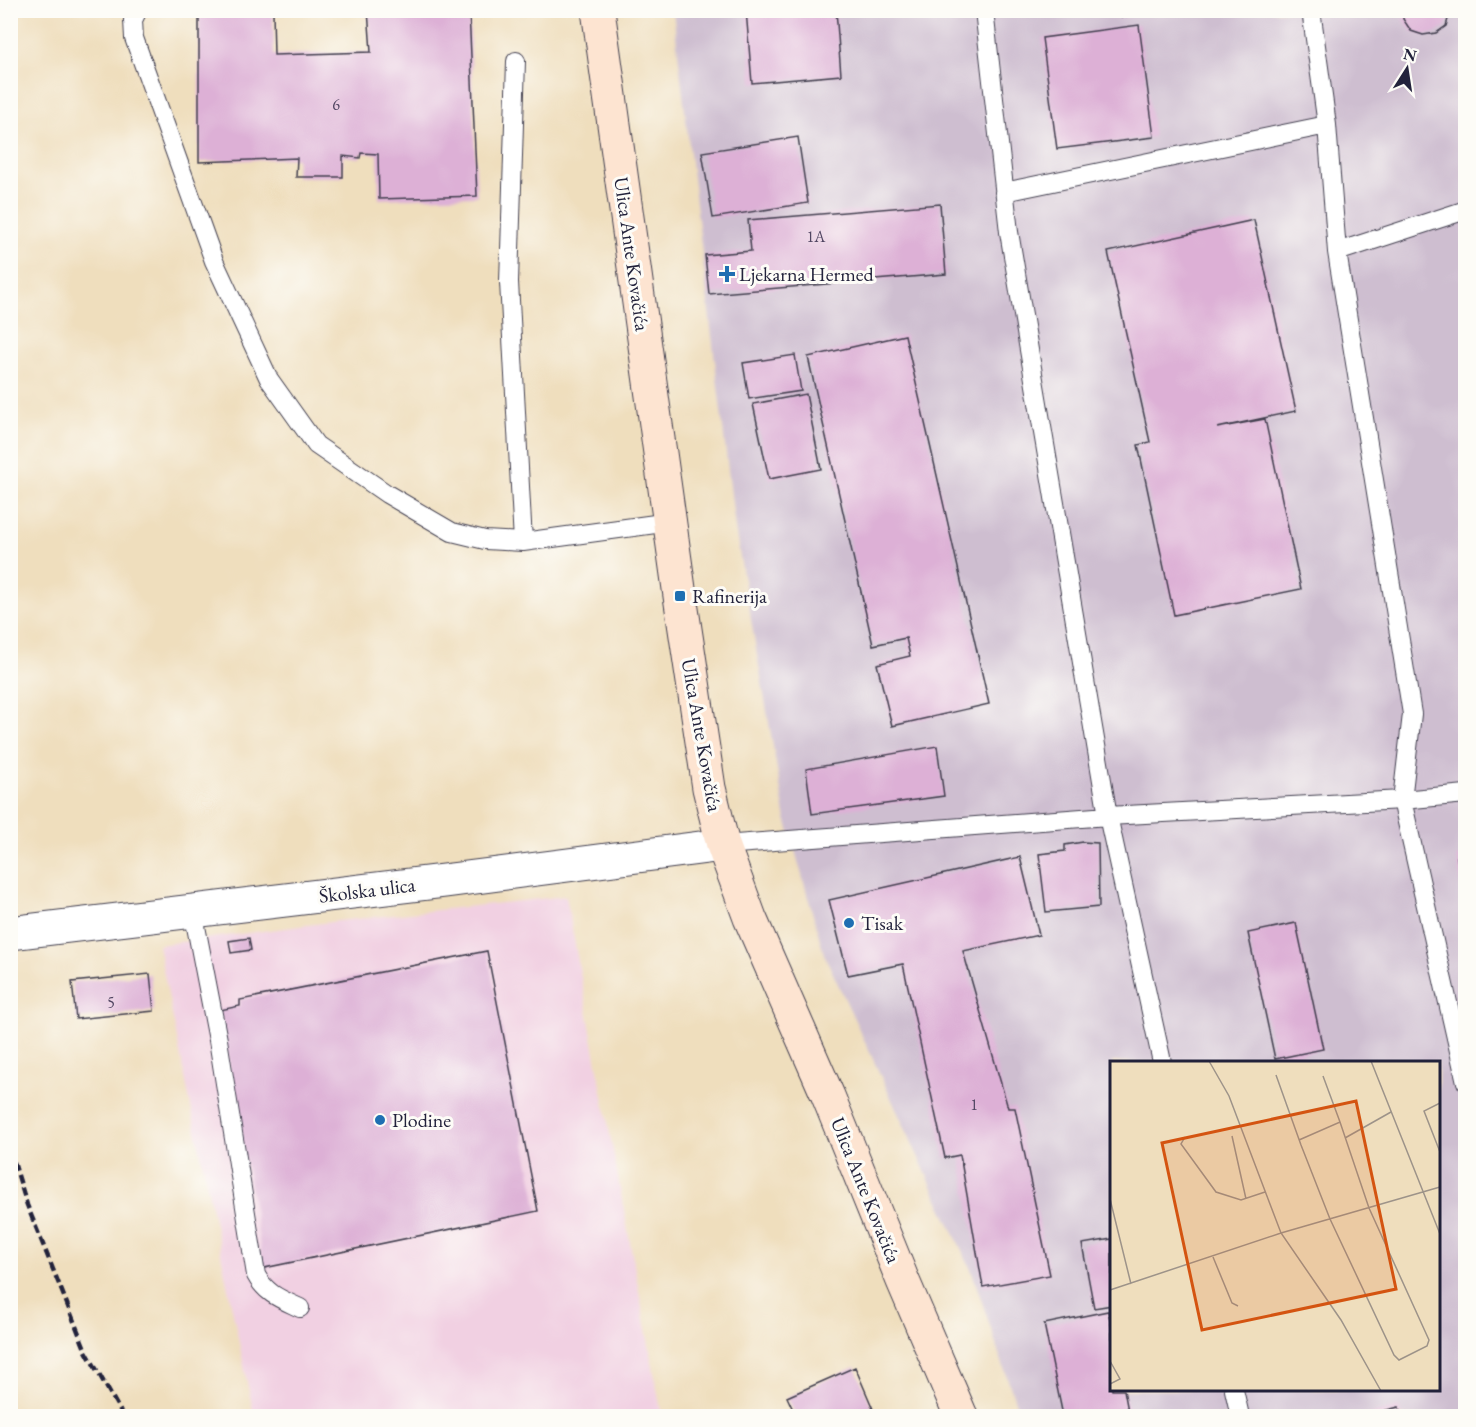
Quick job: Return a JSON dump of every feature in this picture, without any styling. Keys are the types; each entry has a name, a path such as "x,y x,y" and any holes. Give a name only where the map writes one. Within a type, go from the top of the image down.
{"main road":[{"name":"Ulica Ante Kovačića","path":"598,10 709,788 723,845 750,918 828,1096 961,1416"}],"street":[{"name":"Školska ulica","path":"10,933 723,845"}],"lane":[{"path":"138,10 133,20 134,38 214,261 269,379 316,445 387,494 453,532 485,540 523,542 670,522"},
{"path":"984,10 1009,232 1108,816 1162,1061"},
{"path":"1311,10 1328,125 1337,252 1412,714 1402,800 1466,1082"},
{"path":"516,61 509,282 523,542"},
{"path":"1004,192 1328,125"},
{"path":"1337,252 1466,210"},
{"path":"723,845 1108,816 1402,800 1466,794"},
{"path":"193,911 218,1041 256,1275 268,1292 300,1308"},
{"path":"1234,1391 1240,1416"}],"shaded area":[{"path":"673,11 1465,11 1465,1416 1020,1416 972,1272 824,954 785,815 735,528"},
{"path":"566,896 662,1416 254,1416 158,945 338,921"}],"building":[{"path":"368,10 469,10 477,196 379,199 378,154 361,153 360,158 343,156 343,177 296,177 297,158 199,162 199,12 273,12 274,55 371,52"},
{"path":"746,10 836,10 841,75 752,83"},
{"path":"1120,10 1165,10 1165,12 1121,17"},
{"path":"1403,10 1450,10 1450,12 1446,26 1436,33 1423,35 1411,31 1403,19"},
{"path":"1139,25 1154,137 1057,149 1042,38"},
{"path":"798,137 808,203 713,218 702,152"},
{"path":"940,204 946,274 709,294 705,255 751,251 748,220"},
{"path":"1254,220 1296,411 1217,428 1265,419 1301,589 1174,615 1138,445 1150,442 1108,252"},
{"path":"905,335 989,704 892,726 877,664 910,656 906,638 873,645 808,357"},
{"path":"795,355 801,391 749,399 743,363"},
{"path":"806,394 821,469 769,479 753,404"},
{"path":"937,746 944,796 812,814 806,769"},
{"path":"1083,842 1098,843 1099,907 1046,912 1039,854 1065,851 1065,845"},
{"path":"1466,855 1466,901 1464,901 1457,857"},
{"path":"1020,857 1039,935 963,951 1008,1108 1015,1108 1050,1275 983,1287 960,1155 945,1158 903,964 848,975 829,900"},
{"path":"1296,923 1323,1049 1275,1059 1248,933"},
{"path":"249,938 251,950 231,953 229,941"},
{"name":"Plodine","path":"487,951 538,1211 264,1268 220,1010 240,1006 240,1000"},
{"path":"150,974 154,1011 76,1019 72,982"},
{"path":"1110,1239 1110,1305 1094,1308 1082,1244"},
{"path":"1108,1311 1110,1391 1124,1391 1129,1416 1063,1416 1044,1324"},
{"path":"855,1367 876,1416 796,1416 787,1397"},
{"path":"1399,1407 1401,1416 1363,1416"}],"railway":[{"path":"10,1149 27,1205 86,1351 123,1416"}],"place":[{"name":"Ljekarna Hermed","path":"727,274"},
{"name":"Rafinerija","path":"680,596"},
{"name":"Tisak","path":"849,923"},
{"name":"Plodine","path":"380,1120"}]}
